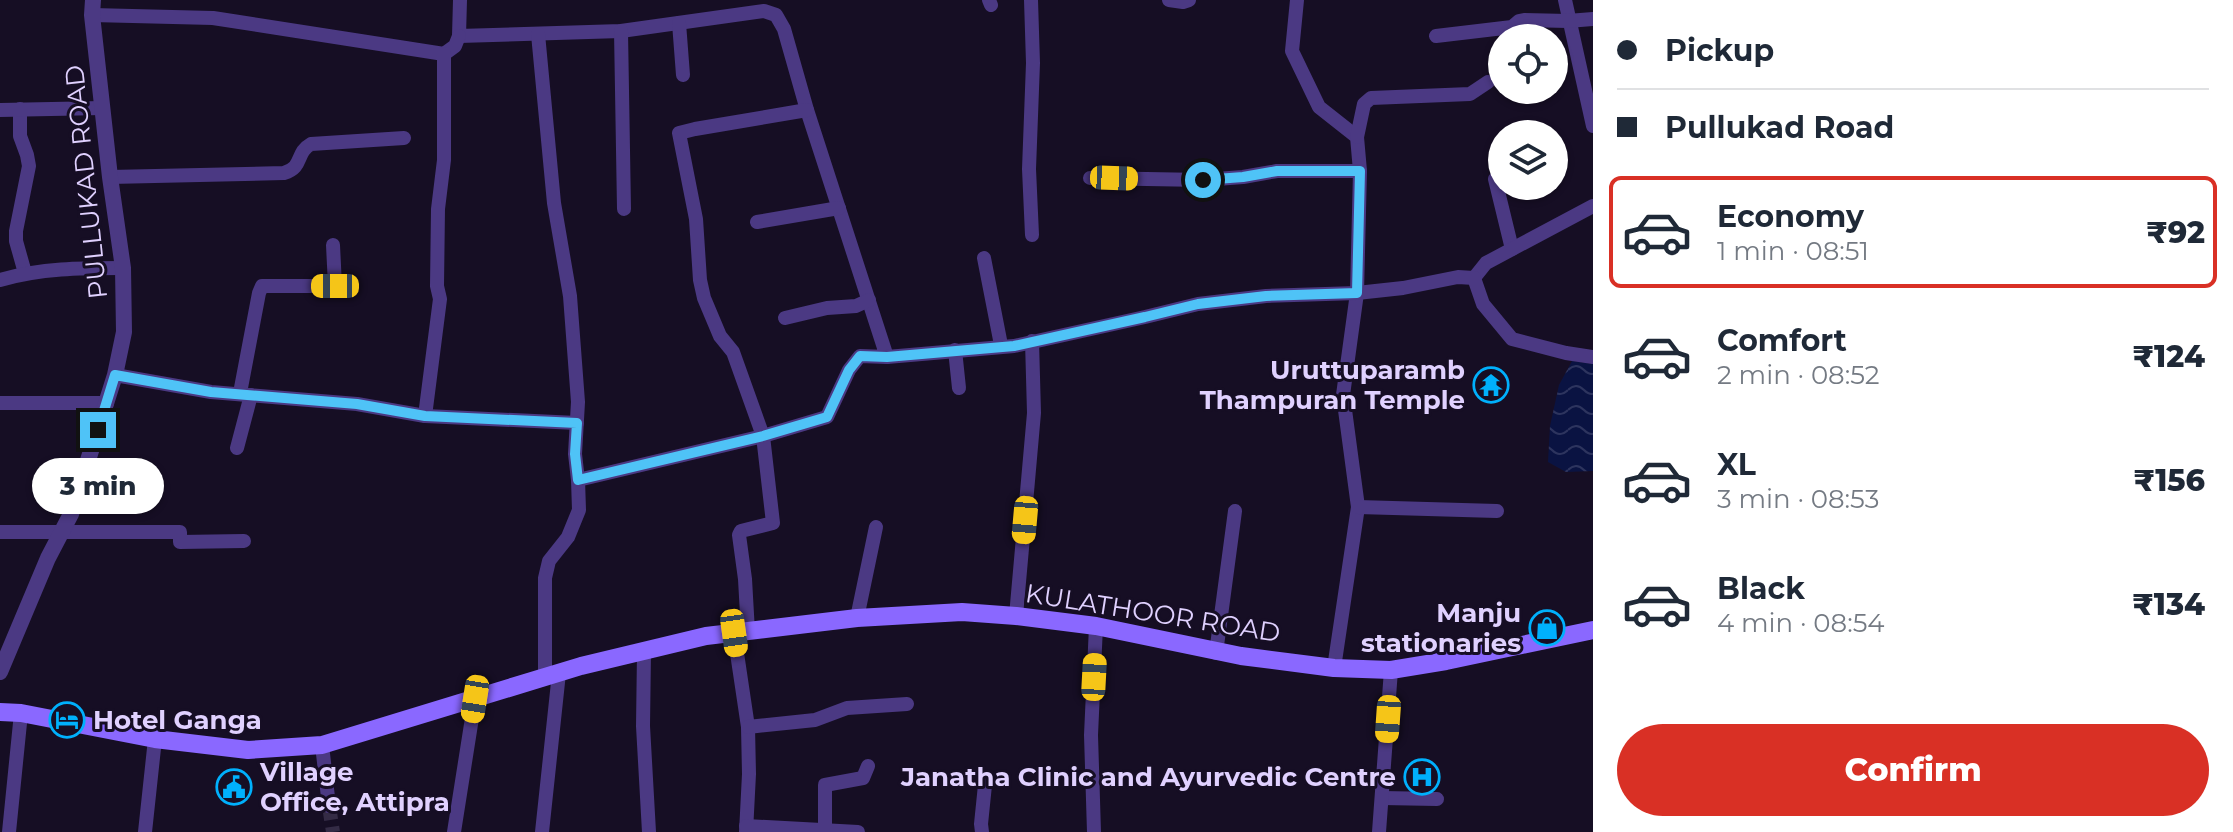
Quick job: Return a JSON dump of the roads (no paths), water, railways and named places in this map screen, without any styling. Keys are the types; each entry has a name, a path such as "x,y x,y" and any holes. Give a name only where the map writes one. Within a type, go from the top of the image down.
{"main road":[{"name":"KULATHOOR ROAD","path":"0,712 21,713 155,739 248,750 322,745 552,675 706,636 857,618 962,612 1016,616 1096,626 1216,653 1334,668 1391,670 1593,630"}],"street":[{"path":"93,7 213,18 444,54 455,46 459,36 460,0"},
{"path":"1031,0 1033,63 1029,115 1029,196 1032,235"},
{"path":"1169,0 1189,0"},
{"path":"1297,0 1292,51 1319,107 1357,137"},
{"path":"1565,0 1593,126"},
{"name":"PULLUKAD ROAD","path":"0,672 48,558 71,514 107,403 124,332 123,268 110,177 93,7"},
{"path":"459,36 621,31 679,23 731,7 776,15 784,29 887,357"},
{"path":"1436,36 1512,27 1524,20 1593,19"},
{"path":"679,23 683,75"},
{"path":"621,31 624,209"},
{"path":"538,34 554,203 570,296 578,402 575,454 579,510 568,537 549,561 545,578 552,675 542,832"},
{"path":"425,416 440,299 437,286 438,209 444,160 444,54"},
{"path":"1334,668 1358,507 1343,395 1357,293 1360,171 1357,137 1364,104 1371,98 1470,94 1488,82"},
{"path":"0,110 103,108"},
{"path":"20,109 20,136 29,166 16,241 25,273"},
{"path":"807,110 679,133 696,219 704,298 720,336 733,352 763,436 773,523 741,531 739,535 745,579 741,633 748,727 746,829 858,832"},
{"path":"110,177 284,173 293,171 305,147 311,144 404,138"},
{"path":"1090,178 1203,180 1277,171 1360,171"},
{"path":"1500,200 1512,249"},
{"path":"1474,278 1486,263 1593,206"},
{"path":"757,222 839,208"},
{"path":"237,448 262,286 335,286 333,245"},
{"path":"984,258 1001,345"},
{"path":"0,280 25,273 66,268 123,268"},
{"path":"578,480 763,436 827,417 849,370 860,356 887,357 1014,346 1198,304 1266,296 1357,293 1458,277 1474,278"},
{"path":"1474,278 1483,304 1512,339 1593,357"},
{"path":"785,318 827,308 856,306 869,300"},
{"path":"1016,616 1034,413 1032,341"},
{"path":"955,350 959,388"},
{"path":"115,375 211,392 357,404 425,416 577,423"},
{"path":"0,403 107,403"},
{"path":"1358,507 1497,511"},
{"path":"1216,653 1235,511"},
{"path":"857,618 876,527"},
{"path":"0,532 180,532 180,542 244,541"},
{"path":"1094,832 1091,735 1096,626"},
{"path":"644,652 643,726 649,832"},
{"path":"1379,832 1391,670"},
{"path":"454,832 475,699"},
{"path":"748,727 815,720 847,708 907,704"},
{"path":"9,832 21,713"},
{"path":"145,832 155,739"},
{"path":"322,745 329,806"},
{"path":"825,831 825,785 863,778 868,766"},
{"path":"982,832 985,785"},
{"path":"1382,798 1437,799"}],"water":[{"path":"1572,361 1593,364 1593,471 1566,472 1548,462 1550,426 1559,385"}],"tunnel":[{"path":"329,806 333,832"}],"place":[{"name":"Uruttuparamb Thampuran Temple","path":"1491,385"},
{"name":"Manju stationaries","path":"1547,628"},
{"name":"Hotel Ganga","path":"67,720"},
{"name":"Janatha Clinic and Ayurvedic Centre","path":"1422,777"},
{"name":"Village Office, Attipra","path":"234,787"}]}
